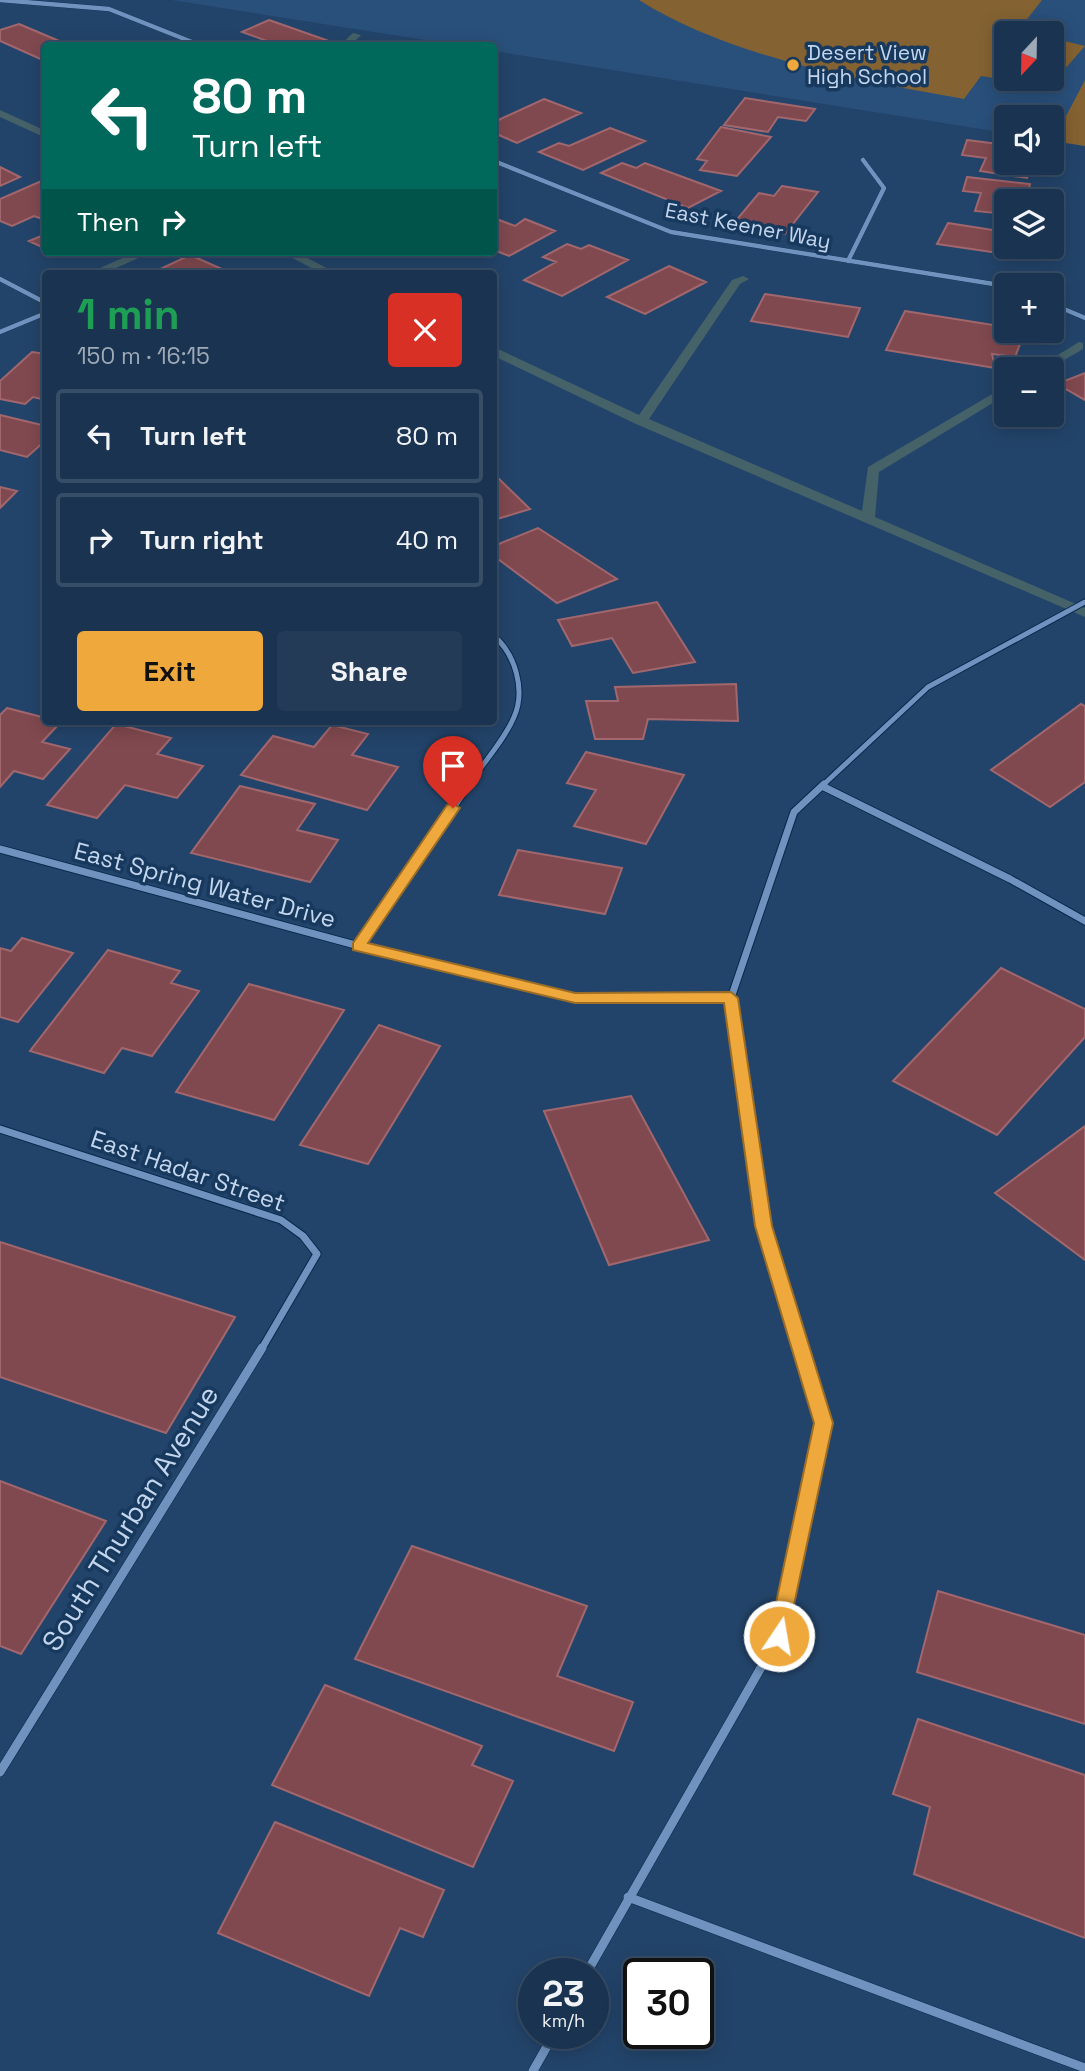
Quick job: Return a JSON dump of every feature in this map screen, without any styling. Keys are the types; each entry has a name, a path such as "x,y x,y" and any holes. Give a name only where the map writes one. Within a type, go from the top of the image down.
{"street":[{"path":"0,0 109,9 192,42"},
{"path":"848,261 884,188 863,160"},
{"name":"East Keener Way","path":"497,163 671,232 994,284"},
{"path":"0,279 42,301"},
{"path":"1064,309 1085,318"},
{"path":"0,332 42,315"},
{"path":"595,1958 779,1636 823,1423 764,1226 731,998 794,812 928,687 1085,602"},
{"path":"359,946 515,716 520,686 507,645 497,638"},
{"path":"822,786 1010,879 1085,921"},
{"name":"East Spring Water Drive","path":"0,849 359,946 575,998 731,998"},
{"name":"East Hadar Street","path":"0,1129 281,1220 303,1236 317,1254 299,1288"},
{"name":"South Thurban Avenue","path":"0,1772 299,1288"},
{"path":"628,1897 1085,2068"},
{"path":"533,2071 545,2049"}],"shaded area":[{"name":"Desert View High School","path":"172,0 1085,0 1085,146 1064,143 1064,105 994,105 994,131 497,51 497,42 437,42"},
{"path":"639,0 1042,0 1026,21 994,21 994,78 981,76 964,99 882,84 797,64 754,52 675,20"},
{"path":"1064,41 1085,46 1064,70"},
{"path":"1085,80 1085,146 1064,143 1064,120"}],"building":[{"path":"269,20 332,42 270,42 242,32"},
{"path":"19,24 62,42 42,42 42,60 0,41 0,30"},
{"path":"745,98 815,109 806,121 778,117 768,132 724,125"},
{"path":"544,99 581,113 517,143 497,134 497,121"},
{"path":"721,127 771,137 737,176 700,170 707,161 697,159"},
{"path":"610,128 645,141 583,170 539,152 559,143 569,146"},
{"path":"967,140 994,143 994,173 980,171 986,158 962,155"},
{"path":"622,163 636,168 645,163 721,191 688,208 601,173"},
{"path":"0,167 20,177 0,186"},
{"path":"1007,175 1028,175 1027,178"},
{"path":"967,177 1030,184 1029,189 994,189 994,213 975,211 981,193 963,191"},
{"path":"42,181 42,219 34,216 12,226 0,221 0,199"},
{"path":"782,186 818,192 785,234 733,224 759,193 774,196"},
{"path":"497,219 515,226 525,219 555,231 509,256 497,251"},
{"path":"948,223 994,230 994,252 937,244"},
{"path":"42,236 42,247 29,241"},
{"path":"567,244 581,249 589,245 628,260 562,296 524,280 556,262 543,257"},
{"path":"188,256 222,269 220,270 158,270"},
{"path":"669,266 706,282 645,314 607,297"},
{"path":"765,294 860,308 848,337 751,321"},
{"path":"905,311 994,325 994,343 1020,343 1015,357 992,354 994,368 886,350"},
{"path":"32,352 42,353 42,399 33,397 25,404 0,399 0,381"},
{"path":"1085,373 1085,400 1064,388 1064,381"},
{"path":"0,415 42,425 42,444 27,457 0,450"},
{"path":"497,477 530,509 497,519"},
{"path":"0,487 17,491 0,508"},
{"path":"538,528 617,579 557,603 497,558 497,545"},
{"path":"657,602 695,662 633,673 612,638 572,646 558,620"},
{"path":"736,684 738,721 648,719 643,739 595,739 586,701 618,701 615,687"},
{"path":"1081,704 1085,706 1085,782 1050,807 991,770"},
{"path":"7,708 42,717 42,725 58,725 42,742 70,749 43,779 14,771 0,787 0,715"},
{"path":"115,725 171,738 157,754 203,766 177,798 125,785 97,818 47,805"},
{"path":"332,725 368,734 352,755 398,767 367,810 241,775 273,736 314,747"},
{"path":"586,752 684,775 646,844 574,826 596,790 567,783"},
{"path":"240,786 315,804 297,830 338,840 310,882 191,853"},
{"path":"518,850 622,868 605,914 499,895"},
{"path":"22,938 73,953 18,1022 0,1017 0,948 11,951"},
{"path":"108,950 180,971 171,983 199,991 152,1056 122,1048 104,1073 30,1051"},
{"path":"1001,968 1085,1009 1085,1037 997,1135 893,1081"},
{"path":"249,984 344,1010 274,1120 176,1092"},
{"path":"379,1025 440,1046 368,1164 300,1145"},
{"path":"631,1096 709,1240 609,1265 544,1111"},
{"path":"1085,1126 1085,1260 995,1193"},
{"path":"0,1242 235,1317 166,1433 0,1377"},
{"path":"0,1481 106,1521 21,1654 0,1646"},
{"path":"412,1546 587,1606 557,1676 633,1702 614,1751 355,1659"},
{"path":"938,1591 1085,1635 1085,1724 917,1672"},
{"path":"325,1685 482,1746 472,1765 513,1781 473,1867 272,1785"},
{"path":"918,1719 1085,1775 1085,1938 914,1874 930,1807 893,1794"},
{"path":"275,1822 444,1890 423,1937 400,1928 369,1996 218,1933"}],"waterway":[{"path":"348,42 356,35"},
{"path":"0,113 42,133"},
{"path":"102,270 136,256"},
{"path":"295,256 324,270"},
{"path":"641,421 736,282 743,279"},
{"path":"1061,357 1079,346"},
{"path":"497,353 641,421"},
{"path":"868,519 873,470 994,397"},
{"path":"641,421 868,519"},
{"path":"868,519 1085,613"}],"place":[{"name":"Desert View High School","path":"793,65"}],"route":[{"path":"453,808 359,946 575,998 731,998 764,1226 823,1423 779,1636"}]}
